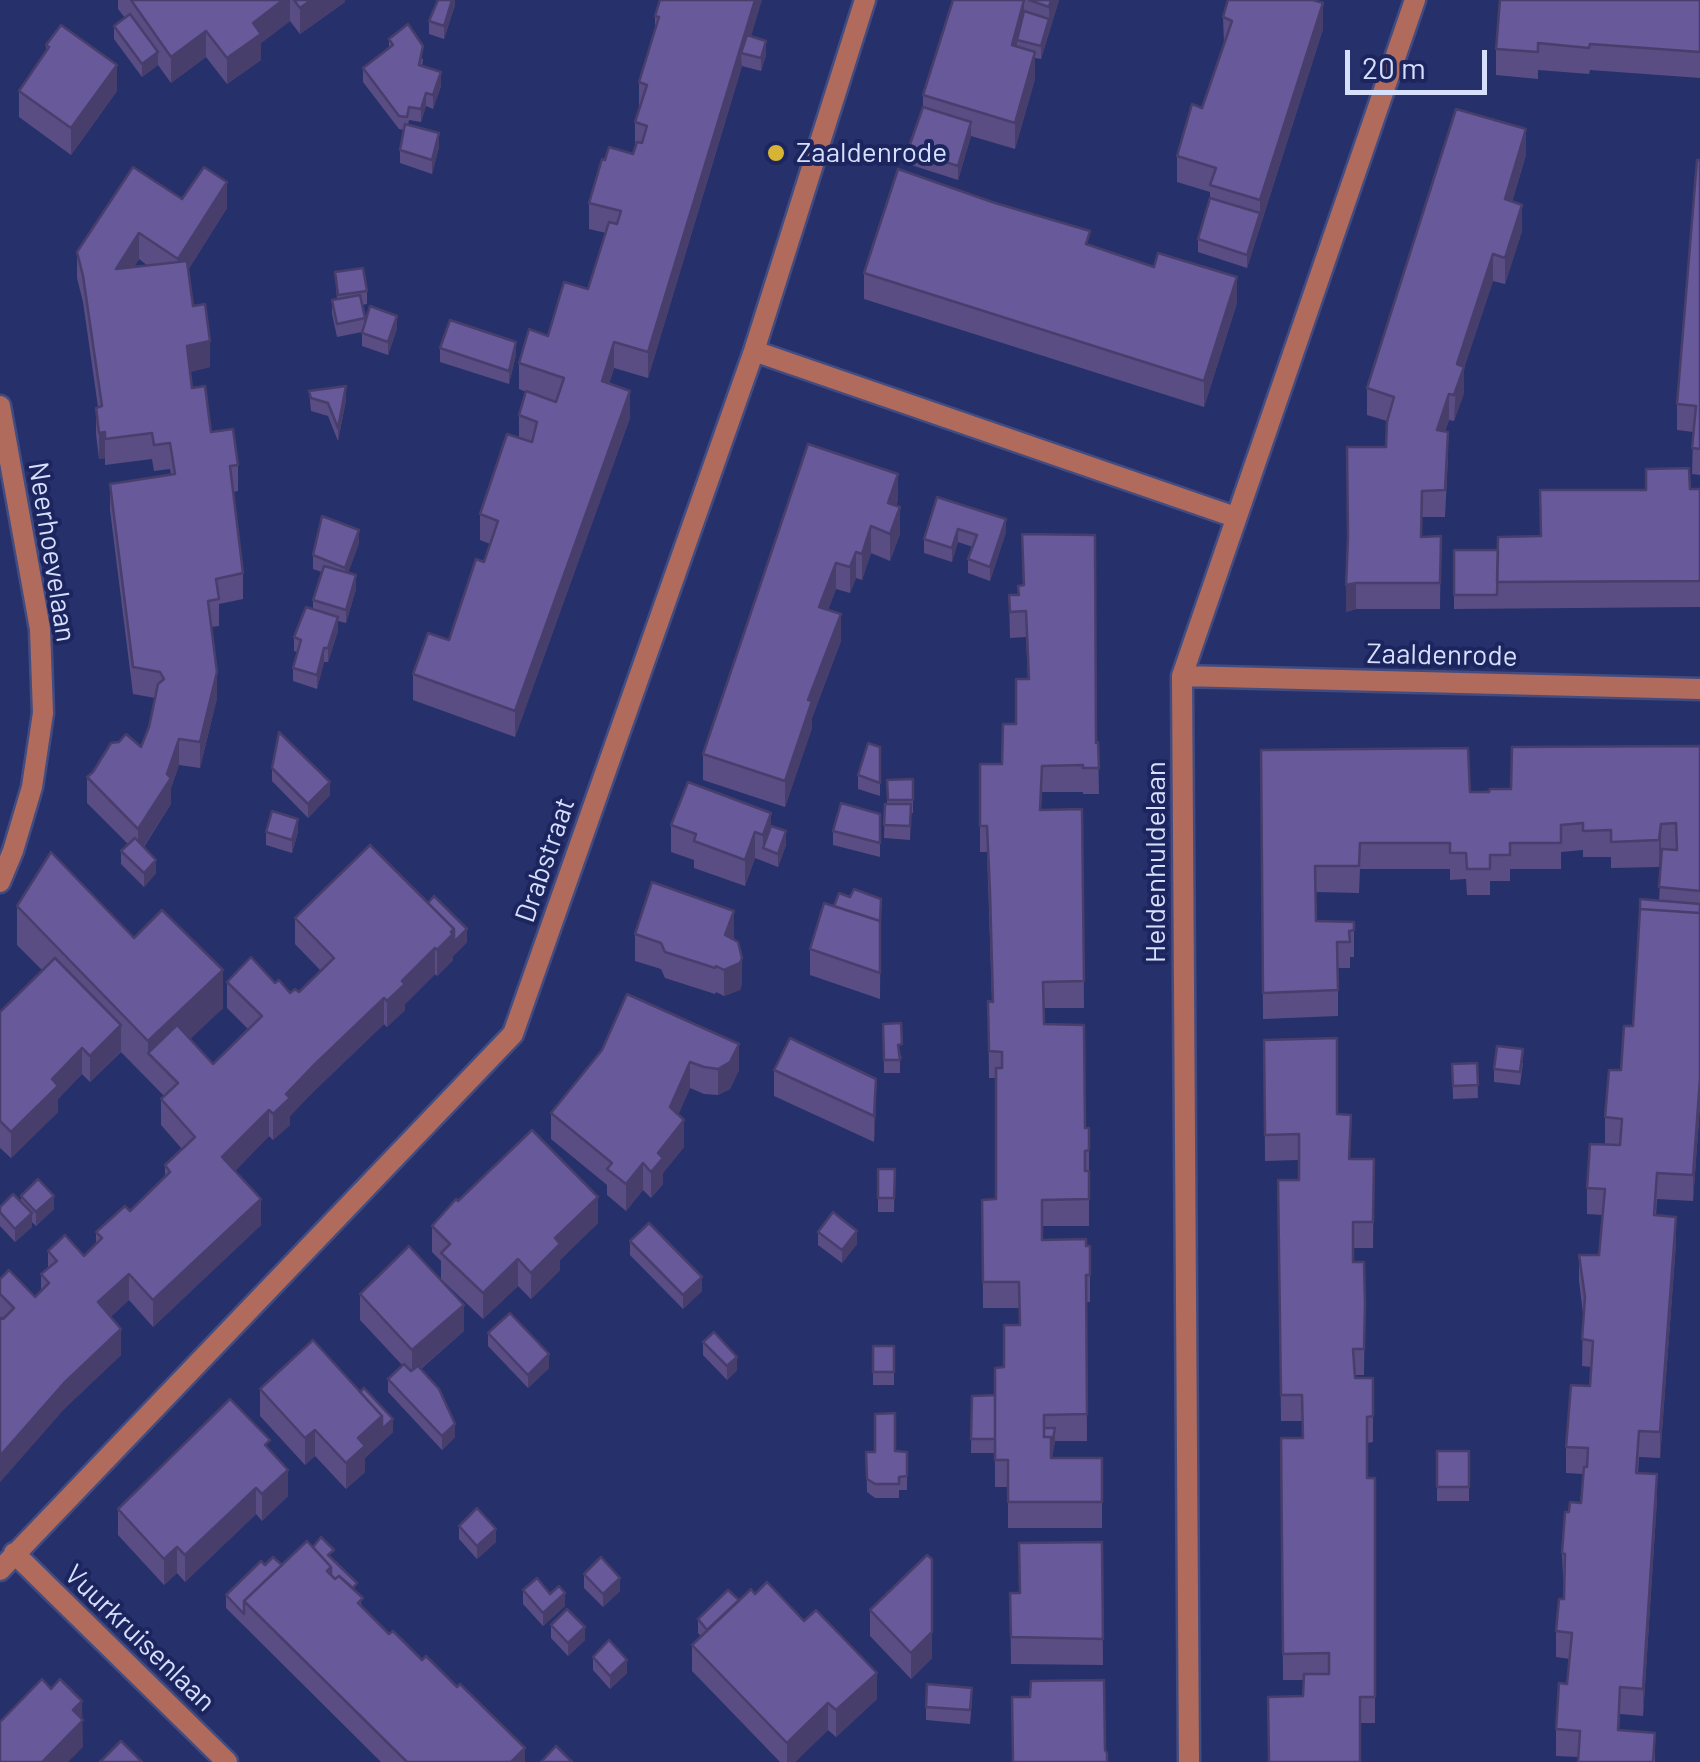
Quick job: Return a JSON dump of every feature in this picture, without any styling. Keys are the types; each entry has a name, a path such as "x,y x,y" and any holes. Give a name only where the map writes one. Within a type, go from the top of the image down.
{"street":[{"name":"Drabstraat","path":"0,1570 513,1034 754,351 865,0"},
{"name":"Heldenhuldelaan","path":"1189,1762 1182,676 1415,0"},
{"path":"754,351 1235,517"},
{"name":"Neerhoevelaan","path":"0,406 40,629 43,713 32,787 0,882"},
{"name":"Zaaldenrode","path":"1182,676 1700,689"},
{"name":"Vuurkruisenlaan","path":"14,1553 226,1762"}],"building":[{"path":"131,0 283,0 253,23 261,34 227,58 206,31 171,57"},
{"path":"294,0 311,0 300,8"},
{"path":"438,0 452,0 444,26 429,21"},
{"path":"660,0 755,0 648,352 614,342 602,381 630,391 515,711 413,674 428,633 449,640 476,559 484,562 498,521 480,514 507,434 532,442 537,422 519,415 526,391 556,402 564,378 519,363 529,329 548,336 564,282 588,289 609,222 617,224 621,211 589,203 609,147 633,154 637,142 642,143 647,126 635,122 647,85 639,82 659,17 655,16"},
{"path":"953,0 1024,0 1012,45 1035,52 1015,123 923,95"},
{"path":"1029,0 1051,0 1049,7"},
{"path":"1228,0 1323,3 1260,200 1210,185 1216,168 1177,156 1192,104 1202,108 1232,21 1223,17"},
{"path":"1500,0 1700,0 1700,52 1538,43 1538,52 1496,49"},
{"path":"1024,11 1049,19 1041,46 1017,40"},
{"path":"130,14 158,52 142,64 114,26"},
{"path":"408,24 423,46 419,65 441,72 433,95 426,93 421,109 409,107 407,117 399,116 363,68 393,45 389,39"},
{"path":"61,25 117,65 71,128 19,91"},
{"path":"747,35 766,41 761,58 741,53"},
{"path":"923,107 971,122 958,166 908,150"},
{"path":"1456,109 1526,129 1505,199 1522,205 1505,258 1493,254 1457,364 1464,367 1454,395 1449,394 1437,430 1448,432 1445,490 1422,491 1421,537 1441,536 1440,583 1346,585 1347,447 1386,447 1394,397 1367,388"},
{"path":"405,124 439,133 432,160 400,150"},
{"path":"1697,160 1700,449 1692,448 1696,406 1677,404"},
{"path":"133,167 182,199 204,167 227,182 178,259 139,233 116,269 187,261 193,306 205,304 210,341 187,346 192,388 205,386 211,432 233,429 238,465 230,466 243,573 216,579 219,599 208,601 217,672 200,742 179,739 167,774 171,778 138,829 87,777 111,743 119,742 126,734 141,747 158,684 164,679 160,672 133,667 110,484 175,474 170,443 154,445 152,433 105,439 105,432 99,433 96,408 102,406 77,252"},
{"path":"898,169 1090,231 1086,244 1154,267 1158,253 1237,277 1204,381 864,273"},
{"path":"1210,198 1260,213 1247,255 1198,239"},
{"path":"363,268 367,291 338,295 335,272"},
{"path":"360,295 365,318 337,324 332,300"},
{"path":"370,306 397,316 388,342 362,333"},
{"path":"450,320 516,342 509,371 440,348"},
{"path":"346,386 338,428 328,403 311,398 309,391"},
{"path":"808,444 898,474 888,503 900,507 890,534 871,526 862,554 856,552 850,567 836,563 819,607 841,614 808,700 812,701 785,781 703,754"},
{"path":"1689,468 1690,489 1700,489 1700,581 1497,582 1498,537 1541,536 1540,490 1646,490 1646,469"},
{"path":"937,497 1006,519 990,567 968,559 977,535 958,529 952,548 924,539"},
{"path":"322,516 359,530 345,568 313,555"},
{"path":"1022,534 1095,535 1099,768 1042,766 1040,810 1082,809 1084,981 1043,982 1044,1024 1084,1025 1085,1128 1089,1128 1085,1171 1089,1171 1089,1199 1042,1200 1042,1240 1086,1239 1086,1246 1090,1246 1090,1275 1086,1275 1087,1414 1044,1415 1044,1437 1051,1437 1051,1458 1102,1458 1102,1502 1008,1502 1008,1460 995,1460 995,1368 1004,1367 1004,1325 1020,1325 1019,1282 983,1282 982,1200 996,1199 996,1068 1002,1068 1002,1052 989,1051 988,1001 993,1002 990,892 987,826 980,826 980,764 1002,764 1003,724 1016,724 1016,679 1029,679 1026,611 1010,612 1009,595 1019,595 1018,586 1024,585"},
{"path":"1454,550 1498,550 1497,595 1454,595"},
{"path":"324,566 356,575 346,610 313,600"},
{"path":"306,607 338,617 317,675 293,668 301,640 294,637"},
{"path":"279,732 330,782 308,804 272,768"},
{"path":"868,743 880,747 880,783 858,775"},
{"path":"1700,746 1700,891 1659,887 1662,849 1677,850 1676,823 1661,824 1659,840 1611,842 1611,830 1583,831 1583,823 1561,825 1561,843 1510,843 1510,855 1490,855 1490,869 1467,869 1466,853 1450,853 1450,843 1360,843 1359,866 1315,866 1316,921 1354,922 1354,930 1349,931 1350,942 1337,942 1338,990 1263,993 1261,750 1468,748 1470,792 1489,792 1511,789 1512,747"},
{"path":"913,779 913,800 888,800 887,780"},
{"path":"688,782 771,813 763,835 755,832 745,860 694,841 696,834 671,825"},
{"path":"841,803 880,814 880,843 833,831"},
{"path":"885,804 911,804 910,826 884,825"},
{"path":"272,811 298,819 292,840 266,832"},
{"path":"771,826 786,831 778,854 763,848"},
{"path":"135,838 156,860 144,873 121,851"},
{"path":"370,845 454,929 453,934 402,981 405,984 387,1001 384,998 312,1067 286,1094 290,1098 273,1114 269,1110 222,1157 261,1199 153,1300 129,1274 98,1302 121,1329 64,1383 0,1456 0,1320 14,1308 0,1294 0,1279 9,1270 35,1297 49,1283 41,1274 57,1261 48,1251 65,1235 84,1256 102,1238 96,1232 125,1206 130,1211 170,1172 165,1165 195,1137 161,1099 178,1083 148,1053 177,1025 213,1064 262,1016 227,982 251,957 275,983 279,980 290,993 295,989 299,992 334,958 295,918"},
{"path":"51,852 134,938 162,910 223,970 148,1041 17,906"},
{"path":"652,882 734,911 725,935 738,942 740,963 724,970 715,968 665,952 661,943 635,934"},
{"path":"854,889 881,899 880,921 834,906 839,893 850,897"},
{"path":"434,896 467,929 454,942 454,929 428,903"},
{"path":"1640,899 1700,904 1700,913 1640,909"},
{"path":"824,903 880,921 880,973 810,949"},
{"path":"1640,909 1700,913 1700,1079 1693,1175 1657,1173 1654,1215 1676,1217 1660,1432 1639,1431 1636,1473 1657,1474 1643,1689 1620,1687 1618,1730 1655,1733 1653,1762 1578,1762 1580,1731 1556,1729 1559,1683 1567,1684 1572,1633 1556,1631 1559,1599 1564,1599 1565,1512 1569,1512 1570,1502 1581,1503 1587,1467 1588,1448 1566,1447 1571,1385 1590,1386 1593,1341 1582,1339 1585,1297 1579,1255 1599,1255 1605,1189 1587,1188 1590,1144 1620,1145 1622,1119 1605,1117 1609,1070 1621,1070 1624,1026 1633,1026"},
{"path":"55,958 121,1025 90,1056 82,1048 52,1079 58,1086 11,1132 0,1121 0,1012"},
{"path":"627,994 739,1044 730,1062 718,1069 690,1062 670,1107 684,1120 658,1153 663,1158 651,1172 643,1163 626,1184 607,1169 612,1163 551,1113 602,1050"},
{"path":"901,1023 900,1060 884,1060 883,1024"},
{"path":"790,1038 876,1079 874,1116 774,1070"},
{"path":"1337,1038 1337,1114 1351,1115 1349,1159 1374,1159 1373,1222 1353,1222 1353,1262 1364,1262 1365,1305 1364,1349 1353,1349 1355,1378 1373,1378 1373,1416 1367,1417 1367,1478 1375,1478 1375,1697 1360,1697 1360,1762 1269,1762 1268,1697 1303,1696 1304,1674 1329,1674 1329,1653 1283,1654 1281,1438 1303,1438 1302,1395 1281,1395 1278,1180 1299,1180 1299,1134 1265,1135 1264,1040"},
{"path":"1497,1046 1523,1049 1520,1072 1494,1069"},
{"path":"1477,1063 1478,1085 1453,1086 1452,1064"},
{"path":"532,1130 598,1197 555,1238 560,1244 531,1273 518,1259 483,1293 441,1253 450,1244 432,1226"},
{"path":"878,1169 895,1169 894,1198 878,1198"},
{"path":"38,1179 54,1196 36,1212 21,1196"},
{"path":"13,1194 32,1213 15,1229 0,1212"},
{"path":"833,1212 857,1231 842,1250 818,1232"},
{"path":"649,1223 702,1277 683,1295 630,1241"},
{"path":"409,1246 464,1305 412,1350 360,1294"},
{"path":"510,1313 549,1354 528,1375 488,1333"},
{"path":"714,1332 737,1357 727,1366 703,1342"},
{"path":"313,1340 382,1416 358,1438 365,1446 346,1463 315,1430 305,1438 260,1389"},
{"path":"873,1346 894,1346 894,1372 873,1372"},
{"path":"404,1364 411,1371 418,1366 439,1389 455,1424 442,1436 388,1379"},
{"path":"364,1388 393,1419 382,1429 382,1416 360,1392"},
{"path":"995,1395 995,1439 971,1439 972,1396"},
{"path":"230,1399 270,1440 265,1445 288,1470 262,1494 256,1488 185,1555 177,1547 164,1559 118,1509"},
{"path":"895,1413 895,1451 907,1452 907,1476 899,1477 899,1484 875,1484 867,1479 866,1452 875,1452 875,1414"},
{"path":"1044,1428 1055,1428 1051,1450 1051,1437 1044,1437"},
{"path":"1437,1451 1469,1451 1469,1487 1437,1487"},
{"path":"477,1508 496,1529 477,1546 459,1526"},
{"path":"321,1537 334,1550 328,1555 357,1583 353,1588 339,1576 335,1579 331,1575 331,1567 313,1547"},
{"path":"307,1541 331,1567 327,1571 335,1579 339,1576 363,1598 358,1603 389,1634 393,1631 422,1660 426,1656 457,1687 460,1684 525,1748 511,1762 407,1762 244,1601"},
{"path":"1102,1542 1103,1639 1011,1637 1010,1593 1020,1593 1019,1543"},
{"path":"927,1555 932,1559 932,1632 911,1653 870,1610"},
{"path":"273,1557 282,1565 244,1601 244,1614 226,1595 261,1561 265,1565"},
{"path":"601,1557 620,1578 603,1594 584,1574"},
{"path":"537,1578 550,1594 559,1586 565,1593 543,1613 523,1590"},
{"path":"767,1582 804,1621 816,1610 877,1673 836,1710 828,1703 787,1743 692,1645 751,1589 755,1594"},
{"path":"728,1590 739,1600 707,1630 698,1619"},
{"path":"567,1609 585,1627 568,1643 551,1625"},
{"path":"609,1640 627,1660 610,1676 593,1657"},
{"path":"42,1679 51,1689 60,1679 82,1701 73,1710 83,1720 42,1762 0,1762 0,1722"},
{"path":"1104,1680 1107,1762 1013,1762 1012,1697 1030,1697 1031,1681"},
{"path":"927,1684 972,1688 970,1710 926,1707"},
{"path":"121,1741 142,1762 100,1762"},
{"path":"556,1746 572,1762 541,1762"}],"place":[{"name":"Zaaldenrode","path":"776,153"}]}
